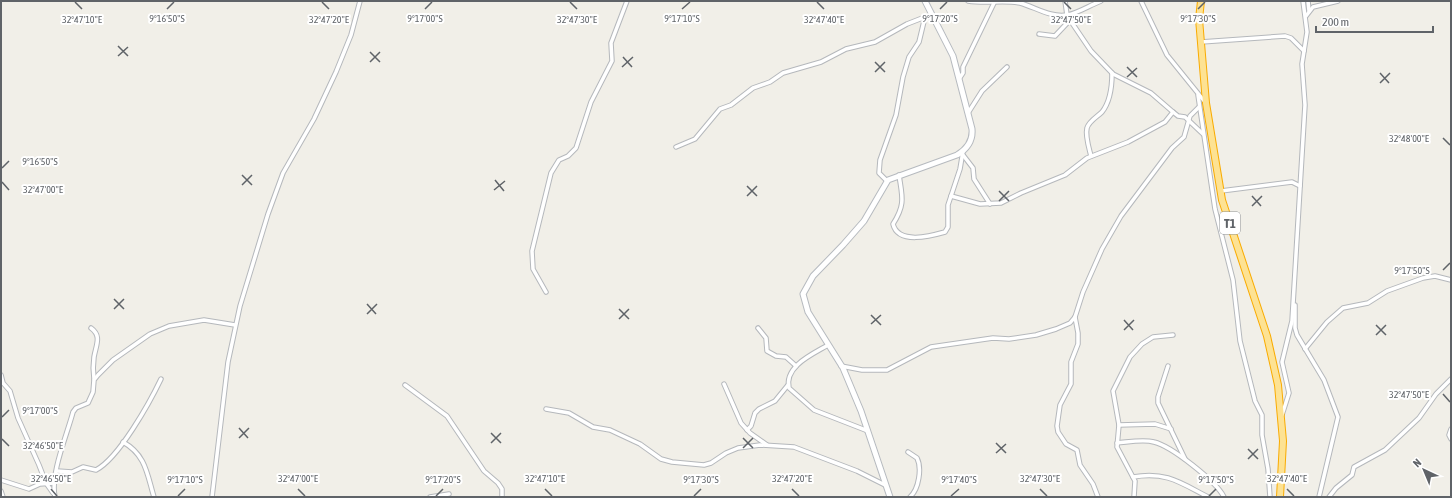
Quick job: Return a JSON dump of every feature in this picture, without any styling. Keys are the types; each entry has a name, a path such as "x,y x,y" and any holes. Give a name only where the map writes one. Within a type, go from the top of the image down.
{"highway":[{"name":"T1","path":"1201,1 1199,19 1206,103 1222,200 1267,336 1278,385 1283,441 1280,497"}],"street":[{"path":"212,497 223,416 228,362 235,325 268,214 283,173 314,119 351,35 360,1"},
{"path":"546,292 538,279 532,260 532,251 541,217 547,184 556,163 572,154 576,148 591,102 612,61 611,43 627,1"},
{"path":"899,175 903,197 897,217 892,225 908,237 917,238 946,232 948,227 948,205 960,169 963,152 969,144 972,133 952,56 925,1"},
{"path":"968,1 994,3 1008,2 1022,4 1049,13 1067,15 1101,1"},
{"path":"1065,1 1067,15"},
{"path":"1141,1 1167,55 1206,103"},
{"path":"1281,416 1286,406 1289,393 1282,362 1292,321 1305,105 1302,64 1307,32 1303,1"},
{"path":"1308,1 1309,11"},
{"path":"1306,16 1309,11 1320,5 1338,1"},
{"path":"959,79 963,73 963,67 994,3"},
{"path":"1039,34 1055,36 1070,20 1074,13"},
{"path":"676,147 695,139 720,109 731,105 753,88 770,82 785,72 821,62 846,49 875,42 907,24 925,17 933,17"},
{"path":"887,180 879,173 880,160 898,104 909,57 918,42 925,17"},
{"path":"1070,20 1091,51 1112,73 1118,78 1152,93 1178,116 1185,117 1203,134"},
{"path":"1201,42 1285,36 1292,38 1304,51"},
{"path":"968,113 982,91 1007,67"},
{"path":"1091,156 1086,129 1102,111 1107,102 1112,82 1112,73"},
{"path":"1198,95 1215,209 1233,280 1240,341 1255,401 1262,415 1262,435 1268,469 1270,497"},
{"path":"1098,497 1093,484 1080,465 1077,450 1066,444 1057,429 1059,408 1071,384 1072,362 1078,344 1078,333 1075,317 1083,292 1106,242 1127,207 1172,148 1184,137 1188,121 1192,113 1199,107"},
{"path":"951,196 980,204 1001,203 1065,175 1091,156 1128,142 1165,122 1173,112"},
{"path":"890,497 861,411 841,366 806,308 803,294 806,285 821,267 864,221 887,180 963,152"},
{"path":"963,152 973,168 974,179 990,204"},
{"path":"1221,191 1292,182 1300,186"},
{"path":"1305,350 1327,322 1343,308 1368,303 1387,291 1423,278 1434,276 1451,280"},
{"path":"1294,297 1295,328 1305,350 1324,380 1338,417 1318,497"},
{"path":"841,366 862,370 886,370 931,347 993,338 1009,339 1040,334 1065,326 1075,317"},
{"path":"94,380 113,360 146,336 160,329 204,320 235,325"},
{"path":"54,495 54,483 61,449 74,412 76,408 88,403 90,400 94,380 94,358 98,338 94,330 91,328"},
{"path":"758,328 766,338 767,351 776,356 787,357 796,366"},
{"path":"1134,497 1136,485 1134,477 1118,450 1117,443 1119,425 1113,391 1130,357 1142,344 1154,337 1173,335"},
{"path":"747,430 751,426 755,413 759,409 775,401 788,386 792,371 796,366 828,345"},
{"path":"1168,366 1157,400 1185,460"},
{"path":"1,375 3,383 10,391 18,418 46,483 54,495"},
{"path":"57,471 72,472 83,467 96,470 115,454 150,402 161,379"},
{"path":"1329,497 1336,488 1352,475 1354,467 1382,453 1414,423 1436,394 1451,379"},
{"path":"724,384 741,423 747,430 768,446"},
{"path":"405,385 446,416 484,471 498,483 502,489 502,497"},
{"path":"788,386 792,392 814,410 868,431"},
{"path":"546,409 569,413 593,427 610,430 640,444 661,459 672,462 711,464 726,453 738,448 768,446 801,449 857,471 885,485"},
{"path":"1119,425 1155,424 1171,429"},
{"path":"1451,429 1451,439"},
{"path":"123,442 134,450 146,466 154,497"},
{"path":"1117,443 1156,442 1168,448 1210,480 1224,497"},
{"path":"908,452 917,458 919,468 915,490 910,497"},
{"path":"1134,477 1150,474 1168,477 1179,480 1208,497"},
{"path":"1,480 29,490 46,483 54,483"},
{"path":"430,497 449,494"}]}
